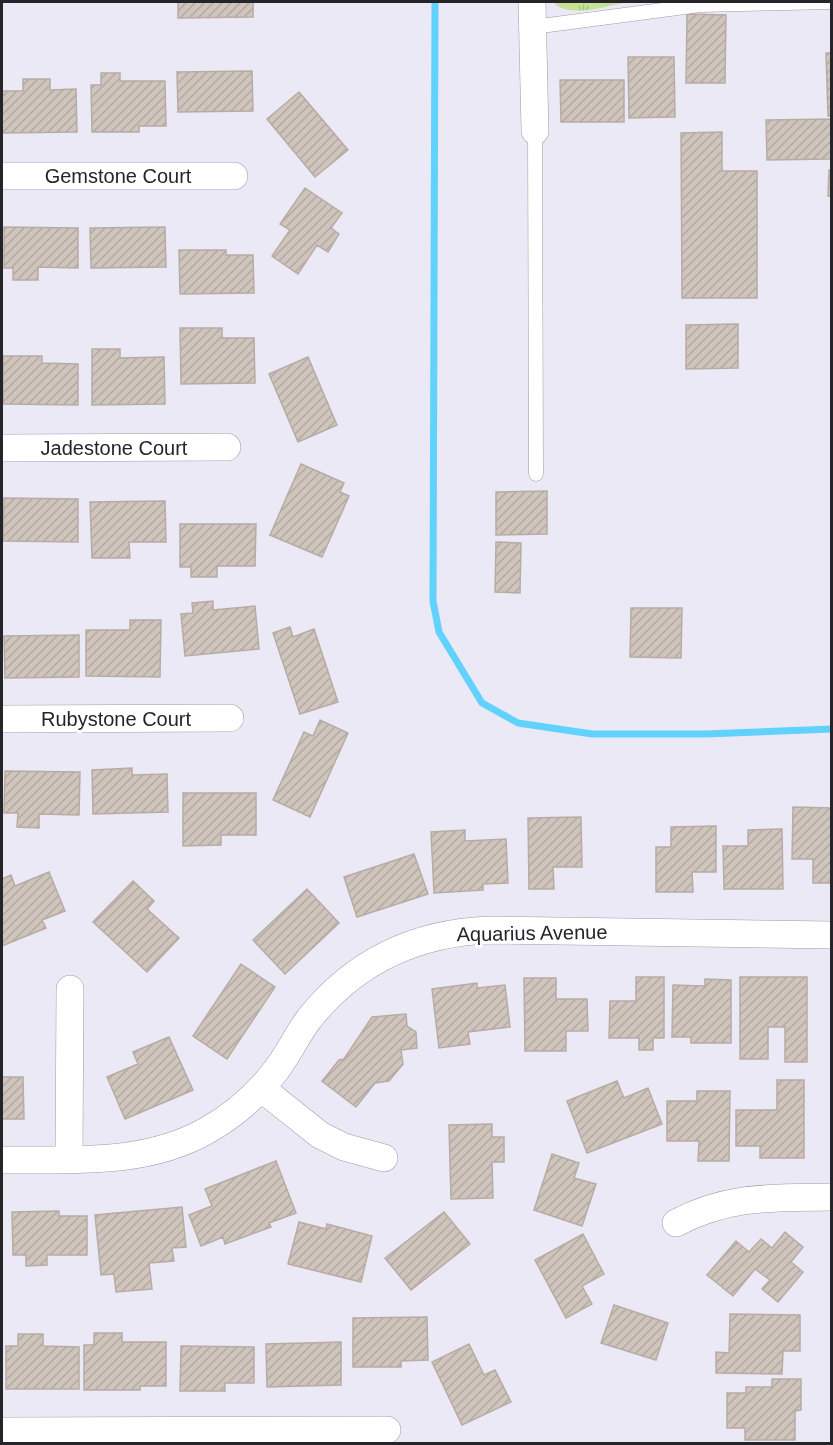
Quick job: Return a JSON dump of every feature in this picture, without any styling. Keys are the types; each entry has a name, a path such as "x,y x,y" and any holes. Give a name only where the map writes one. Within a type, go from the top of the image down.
{"street":[{"path":"532,14 535,131"},
{"name":"Gemstone Court","path":"2,176 234,176"},
{"name":"Jadestone Court","path":"2,448 227,447"},
{"name":"Rubystone Court","path":"2,719 230,718"},
{"name":"Aquarius Avenue","path":"2,1160 127,1157 180,1143 228,1117 261,1088 278,1068 308,1022 344,982 388,953 436,935 489,930 831,935"},
{"path":"69,1159 70,989"},
{"path":"261,1088 320,1135 344,1147 384,1158"},
{"path":"676,1223 714,1206 748,1198 831,1197"},
{"path":"2,1431 387,1430"}],"lane":[{"path":"532,14 700,5 831,2"},
{"path":"535,131 536,474"}],"green space":[{"path":"553,2 629,2 579,11 560,7"}],"building":[{"path":"178,2 253,2 253,17 178,18"},
{"path":"687,14 726,15 725,83 686,83"},
{"path":"826,53 832,53 832,116 828,116"},
{"path":"628,57 674,57 675,117 629,118"},
{"path":"252,71 253,111 178,112 177,72"},
{"path":"101,73 120,73 120,81 165,81 166,126 139,126 139,132 92,132 91,85 101,85"},
{"path":"23,79 50,79 50,90 76,89 77,132 2,133 2,91 23,91"},
{"path":"560,80 624,80 624,122 561,122"},
{"path":"299,92 348,150 315,177 267,119"},
{"path":"832,119 832,159 767,160 766,120"},
{"path":"722,132 722,171 757,171 757,298 682,298 681,133"},
{"path":"829,170 832,170 832,196 828,196"},
{"path":"305,188 342,213 331,228 339,234 328,252 317,245 298,274 272,256 290,230 280,224"},
{"path":"4,227 78,228 78,268 38,267 38,280 13,280 13,268 4,268"},
{"path":"165,227 166,267 91,268 90,228"},
{"path":"179,250 226,250 226,255 253,255 254,293 180,294"},
{"path":"738,324 738,368 686,369 686,325"},
{"path":"180,328 222,328 222,338 254,338 255,383 181,384"},
{"path":"92,349 120,349 120,358 164,357 165,404 92,405"},
{"path":"3,356 42,356 42,363 78,364 78,405 3,404"},
{"path":"308,357 337,425 298,442 269,374"},
{"path":"301,464 344,483 340,492 349,496 322,557 270,535"},
{"path":"547,491 547,534 496,535 496,492"},
{"path":"4,498 78,499 78,542 3,541"},
{"path":"165,501 166,542 129,542 130,558 92,558 90,502"},
{"path":"180,524 256,524 255,566 217,566 217,577 191,577 191,567 180,567"},
{"path":"496,542 521,543 520,593 495,592"},
{"path":"213,601 213,610 255,606 259,649 185,656 181,614 193,613 192,603"},
{"path":"631,608 682,608 681,658 630,657"},
{"path":"130,620 161,620 160,677 86,676 86,630 130,630"},
{"path":"290,627 293,637 314,629 338,702 300,714 273,633"},
{"path":"79,635 79,677 5,678 4,636"},
{"path":"320,720 348,733 310,817 273,800 304,732 313,736"},
{"path":"132,768 132,775 167,774 168,812 93,814 92,770"},
{"path":"5,771 80,772 79,815 39,814 39,828 17,827 18,813 4,813"},
{"path":"183,793 256,793 256,835 221,835 221,845 183,846"},
{"path":"793,807 832,808 832,883 813,883 813,859 792,859"},
{"path":"581,817 582,867 553,867 554,889 529,889 528,818"},
{"path":"716,826 716,872 692,872 693,892 656,892 656,847 671,847 671,827"},
{"path":"782,829 783,889 724,889 723,846 748,846 748,830"},
{"path":"465,830 465,841 506,839 508,883 483,884 483,890 434,893 431,832"},
{"path":"414,854 428,894 357,917 344,877"},
{"path":"49,872 65,911 42,920 46,928 2,946 2,879 11,875 15,886"},
{"path":"133,881 154,901 147,909 179,938 147,972 93,922"},
{"path":"307,889 339,923 285,974 253,940"},
{"path":"241,964 275,987 227,1059 193,1036"},
{"path":"636,977 664,977 664,1038 653,1038 653,1050 639,1050 639,1038 609,1038 610,1001 636,1001"},
{"path":"740,977 807,977 807,1062 785,1062 785,1027 768,1027 768,1059 740,1059"},
{"path":"524,978 556,978 556,999 587,999 588,1031 566,1031 566,1051 525,1051"},
{"path":"705,979 731,980 731,1043 691,1043 691,1037 672,1037 673,985 705,986"},
{"path":"477,983 477,988 505,985 510,1027 468,1032 470,1044 439,1048 432,989"},
{"path":"406,1014 407,1026 416,1032 417,1048 401,1050 403,1064 389,1081 375,1083 356,1107 322,1081 339,1060 344,1059 372,1017"},
{"path":"169,1037 193,1090 125,1119 107,1077 138,1064 133,1052"},
{"path":"2,1077 23,1077 24,1119 2,1119"},
{"path":"777,1080 804,1080 804,1158 760,1158 760,1146 736,1146 736,1110 777,1110"},
{"path":"617,1081 624,1098 648,1088 662,1124 587,1153 567,1101"},
{"path":"697,1091 730,1091 729,1161 698,1161 699,1141 667,1141 667,1101 697,1101"},
{"path":"492,1124 492,1137 504,1137 504,1162 492,1162 493,1198 451,1199 449,1125"},
{"path":"552,1154 579,1163 574,1178 596,1184 582,1226 534,1210"},
{"path":"276,1161 296,1213 269,1223 271,1227 225,1244 223,1237 201,1246 189,1215 212,1206 205,1189"},
{"path":"182,1207 186,1247 172,1248 174,1261 149,1263 152,1289 116,1292 114,1274 101,1275 95,1215"},
{"path":"59,1211 59,1216 87,1216 87,1255 47,1255 47,1265 26,1266 26,1255 13,1255 12,1212"},
{"path":"444,1212 470,1244 411,1290 385,1258"},
{"path":"299,1222 326,1229 327,1224 372,1236 361,1282 288,1264"},
{"path":"785,1232 803,1247 791,1262 803,1272 778,1302 762,1289 770,1280 755,1269 733,1296 707,1275 736,1241 749,1252 761,1239 772,1248"},
{"path":"583,1234 604,1274 582,1286 592,1304 566,1318 535,1260"},
{"path":"614,1305 668,1323 656,1360 601,1343"},
{"path":"730,1314 800,1315 800,1351 783,1351 782,1374 716,1373 716,1352 729,1353"},
{"path":"427,1317 428,1360 401,1361 401,1367 353,1367 353,1318"},
{"path":"94,1333 122,1333 122,1342 166,1342 166,1386 140,1386 140,1390 84,1390 84,1345 94,1345"},
{"path":"18,1334 43,1334 43,1346 79,1347 79,1389 6,1389 6,1346 18,1346"},
{"path":"341,1342 341,1385 267,1387 266,1344"},
{"path":"469,1344 484,1375 495,1370 511,1402 462,1425 432,1362"},
{"path":"181,1346 254,1347 254,1383 225,1383 225,1391 180,1391"},
{"path":"772,1379 801,1379 801,1410 795,1411 795,1440 745,1440 745,1428 727,1428 727,1393 746,1393 746,1387 772,1387"}],"waterway":[{"path":"435,2 433,601 439,632 482,703 518,723 592,734 706,734 832,729"}]}
